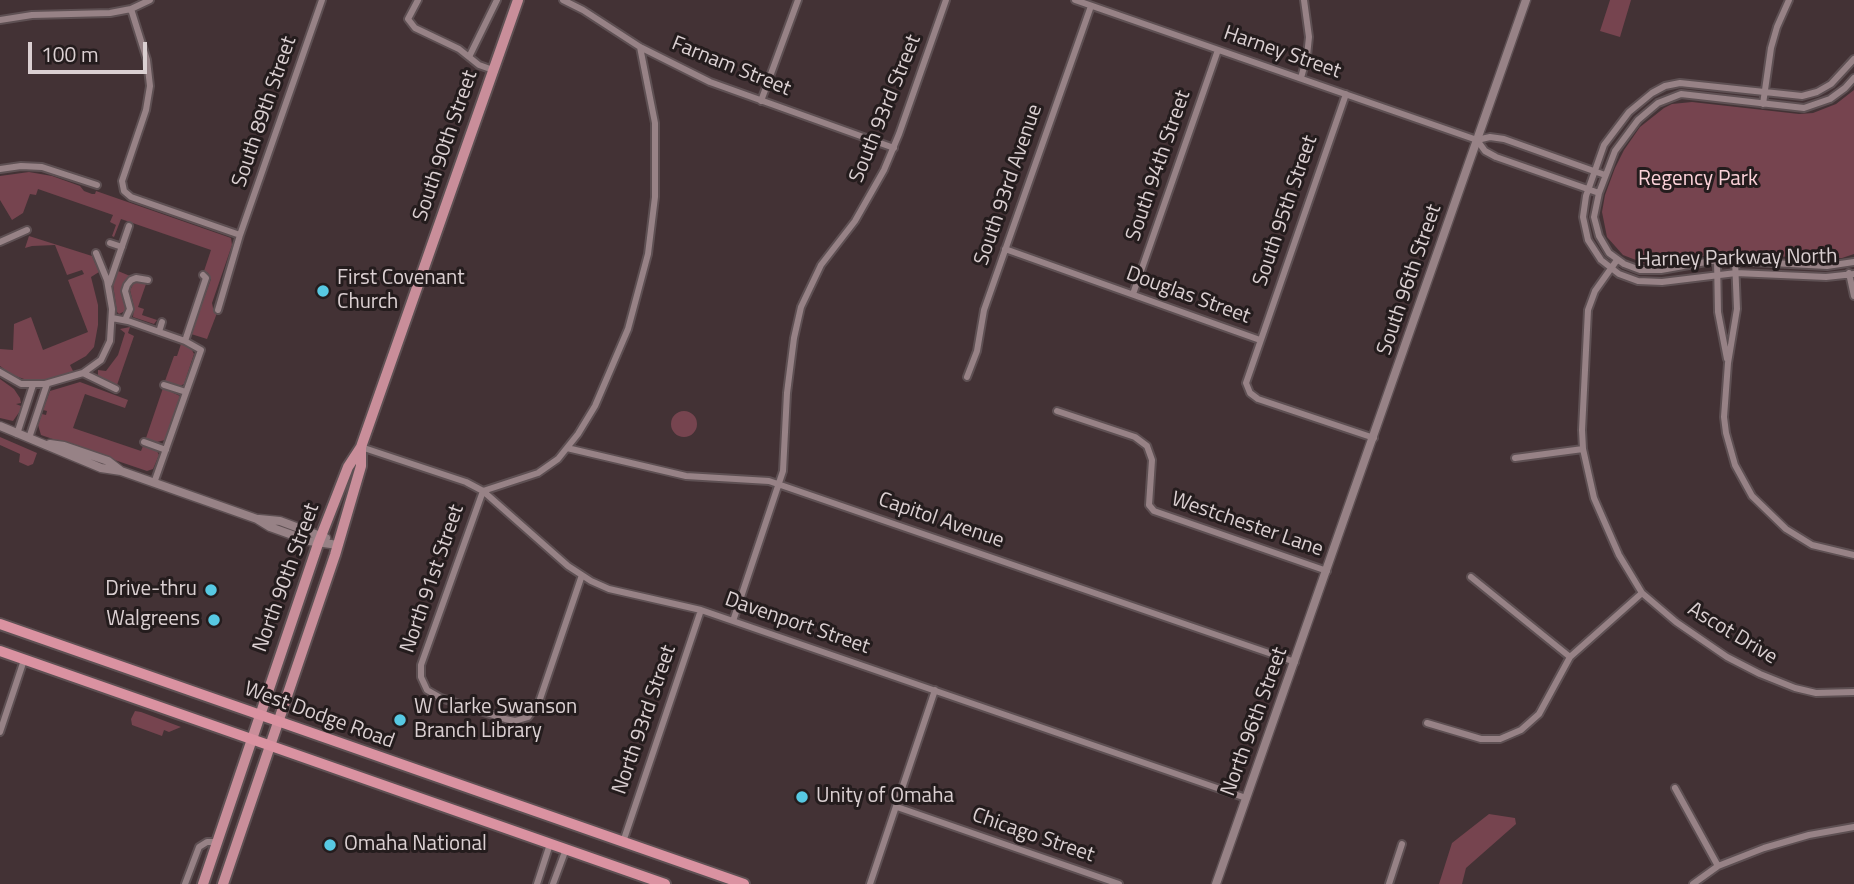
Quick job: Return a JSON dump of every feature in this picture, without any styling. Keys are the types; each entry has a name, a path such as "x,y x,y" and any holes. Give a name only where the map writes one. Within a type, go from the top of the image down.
{"highway":[{"name":"West Dodge Road","path":"0,624 744,884"},
{"path":"0,651 665,884"}],"main road":[{"name":"South 90th Street","path":"411,305 517,0"},
{"name":"North 90th Street","path":"223,884 338,545 361,466 362,447 411,305"},
{"name":"North 90th Street","path":"203,884 320,540 350,463 362,447"}],"street":[{"path":"0,20 32,15 84,15 131,9 150,0"},
{"name":"South 89th Street","path":"218,310 240,235 322,0"},
{"path":"418,0 409,14 410,24 493,70"},
{"path":"469,57 497,0"},
{"name":"Farnam Street","path":"563,0 640,47 701,78 894,148"},
{"path":"761,101 797,0"},
{"name":"South 93rd Street","path":"779,484 783,471 784,426 794,338 801,307 821,265 871,195 894,148 946,0"},
{"name":"Harney Street","path":"1075,0 1477,140"},
{"path":"1301,78 1309,37 1304,0"},
{"name":"South 96th Street","path":"1327,571 1526,0"},
{"path":"1763,104 1771,48 1789,0"},
{"name":"South 93rd Avenue","path":"967,377 977,351 984,310 1091,6"},
{"path":"131,9 147,60 150,86 146,110 122,186 127,195 240,235"},
{"path":"483,491 538,473 558,459 578,434 607,382 628,329 641,283 652,225 656,149 653,109 640,47"},
{"name":"South 94th Street","path":"1133,294 1218,50"},
{"name":"Harney Parkway North","path":"1852,275 1826,277 1736,273 1650,282 1628,278 1609,269 1595,252 1584,229 1584,205 1604,145 1639,101 1665,86 1701,83 1802,96 1817,92 1837,80 1854,59"},
{"name":"Harney Parkway North","path":"1854,78 1838,94 1813,106 1794,108 1700,95 1681,94 1669,97 1647,110 1626,133 1615,151 1595,207 1595,226 1604,246 1617,260 1632,268 1650,271 1717,260 1815,266 1850,263 1854,296"},
{"name":"South 95th Street","path":"1260,340 1346,94"},
{"path":"1599,193 1496,157 1485,151 1477,140 1490,137 1504,139 1605,175"},
{"path":"0,169 42,167 97,185"},
{"path":"108,286 129,226"},
{"path":"3,241 27,230"},
{"path":"3,241 4,231"},
{"path":"110,243 122,247"},
{"name":"Douglas Street","path":"1005,249 1260,340 1246,378 1247,388 1253,396 1374,438"},
{"path":"0,373 14,382 47,384 83,373 99,362 107,351 112,318 108,286 96,253"},
{"name":"Ascot Drive","path":"1617,260 1595,290 1588,310 1582,410 1583,449 1600,514 1619,555 1642,593 1708,645 1760,674 1795,688 1816,693 1854,692"},
{"path":"1717,260 1720,329 1728,363"},
{"path":"1735,260 1736,322 1728,363 1725,400 1726,433 1735,465 1752,496 1774,520 1798,538 1827,550 1854,555"},
{"path":"185,341 206,278 202,275"},
{"path":"125,320 130,309 125,291 127,285 136,278 148,280"},
{"path":"112,318 185,341 201,350 154,483"},
{"path":"159,332 162,322"},
{"path":"83,373 116,389"},
{"path":"29,438 47,384"},
{"path":"164,384 187,392"},
{"path":"17,434 33,385"},
{"name":"Westchester Lane","path":"1057,411 1135,437 1147,446 1152,460 1149,505 1154,511 1327,571"},
{"path":"0,426 45,444 61,445 92,455 112,463 121,471 257,519 278,520 320,540 338,545"},
{"path":"144,442 166,450"},
{"name":"Davenport Street","path":"362,447 466,482 483,491 552,553 582,575 620,592 701,610 1246,798"},
{"name":"Capitol Avenue","path":"567,448 686,476 769,481 1295,662"},
{"path":"1515,458 1583,449"},
{"path":"733,621 779,484"},
{"name":"North 91st Street","path":"483,491 421,665 422,680 427,690 434,695 505,719 520,720 528,717 537,705 582,575"},
{"name":"North 96th Street","path":"1216,884 1327,571"},
{"path":"1471,577 1570,657"},
{"path":"1427,723 1480,739 1511,735 1528,725 1539,714 1570,657 1642,593"},
{"name":"North 93rd Street","path":"623,842 701,610"},
{"path":"0,732 24,660"},
{"path":"870,884 936,690"},
{"path":"1675,788 1718,866"},
{"name":"Chicago Street","path":"897,807 1119,884"},
{"path":"1693,884 1718,866 1789,840 1854,827"},
{"path":"185,884 199,847 206,842 217,842"},
{"path":"537,884 550,844"},
{"path":"1389,884 1402,844"},
{"path":"553,884 566,849"}],"green space":[{"path":"1610,0 1631,0 1620,37 1600,31"},
{"name":"Regency Park","path":"1854,90 1854,254 1824,259 1725,253 1646,264 1623,255 1607,237 1602,212 1615,168 1640,127 1664,108 1672,104 1692,102 1799,114 1813,113 1836,104"},
{"path":"29,172 52,176 80,186 92,194 96,191 231,238 232,245 212,303 217,313 207,339 191,334 211,279 204,271 211,250 121,219 114,237 112,236 116,225 110,222 113,215 38,189 36,195 30,194 23,213 12,220 0,200 0,176"},
{"path":"29,236 92,256 99,272 91,277 98,305 94,347 86,356 70,365 74,373 49,380 27,380 12,375 0,366 0,349 13,350 14,324 31,317 43,350 88,332 68,280 84,274 82,270 67,275 55,245 25,248"},
{"path":"118,271 130,276 122,287 125,311 119,314 113,285"},
{"path":"134,283 146,284 138,307 144,309 142,315 157,320 154,324 133,317 130,290"},
{"path":"130,327 128,333 134,336 117,385 101,378 98,370 106,371 118,355 125,333 120,329"},
{"path":"181,344 191,348 194,354 184,384 180,386 165,381"},
{"path":"0,379 14,389 20,398 21,403 16,404 21,406 20,411 13,421 0,418"},
{"path":"80,382 128,400 125,408 85,394 73,428 141,451 143,446 157,451 159,455 153,469 147,471 41,435 38,425 42,414 46,415 47,411 43,410 50,391"},
{"path":"163,388 180,396 165,440 157,442 146,438"},
{"path":"684,411 693,415 697,424 693,433 684,437 675,433 671,424 675,415"},
{"path":"0,437 37,453 33,464 28,466 19,462 20,454 0,445"},
{"path":"135,711 181,727 169,732 164,730 162,736 132,725 131,719"},
{"path":"1489,814 1515,818 1516,824 1466,868 1462,884 1439,884 1452,843"}],"place":[{"name":"First Covenant Church","path":"323,291"},
{"name":"Drive-thru","path":"211,590"},
{"name":"Walgreens","path":"214,620"},
{"name":"W Clarke Swanson Branch Library","path":"400,720"},
{"name":"Unity of Omaha","path":"802,797"},
{"name":"Omaha National","path":"330,845"}]}
